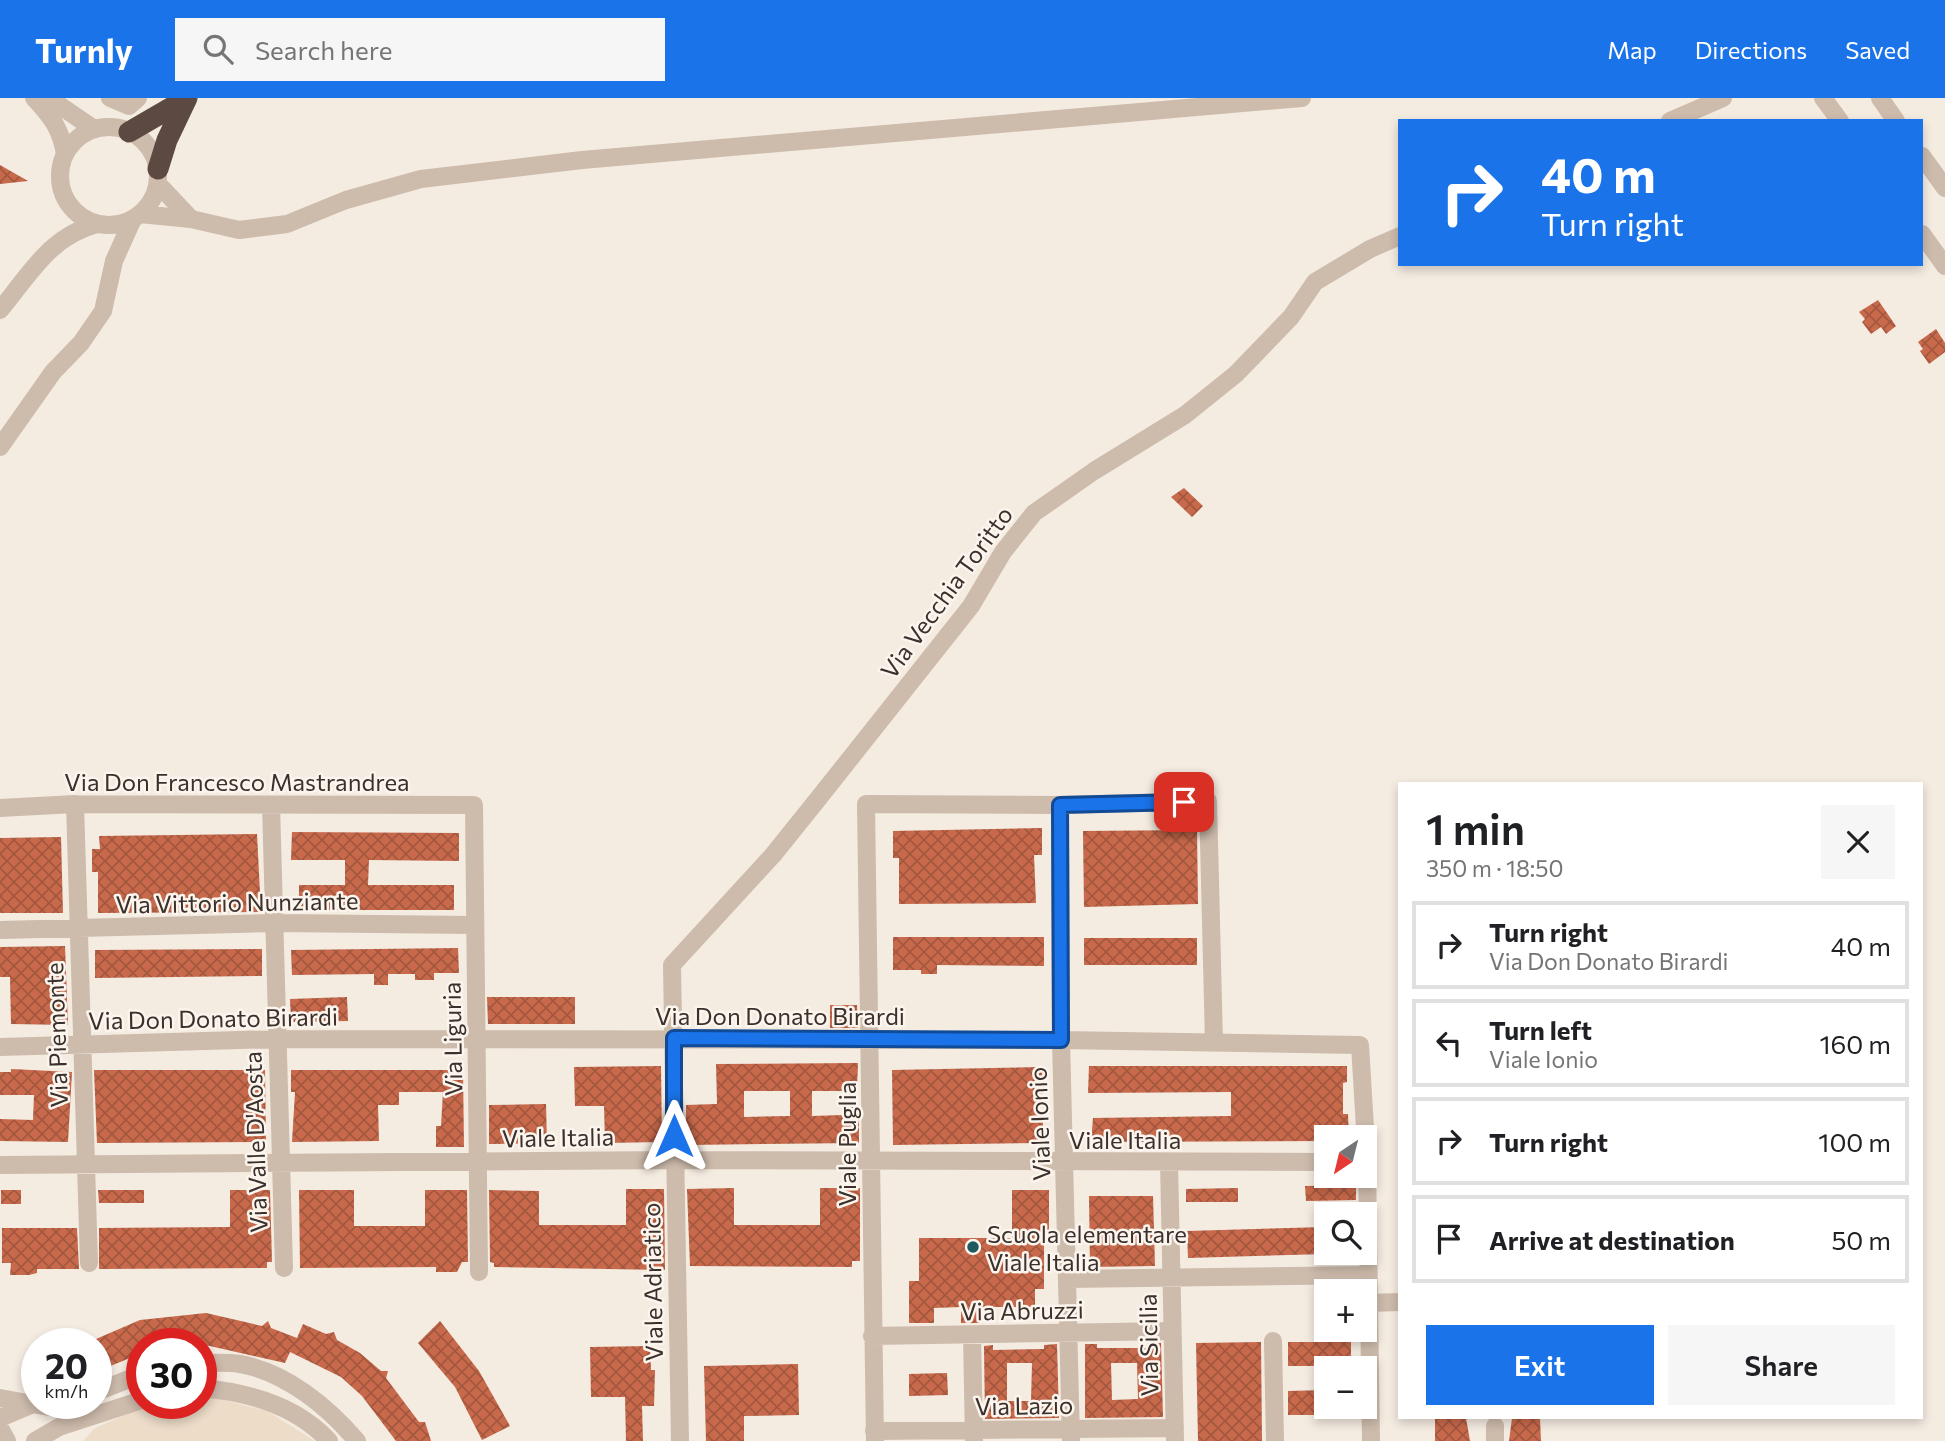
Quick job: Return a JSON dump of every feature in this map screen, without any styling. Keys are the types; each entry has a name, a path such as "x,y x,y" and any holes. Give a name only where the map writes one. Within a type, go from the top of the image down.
{"highway":[{"path":"129,132 161,116 187,98 167,140 158,177"}],"street":[{"path":"34,98 58,126 65,154"},
{"path":"50,98 94,129"},
{"path":"110,98 129,106 138,98"},
{"path":"0,310 54,245 71,233 99,225 117,225 136,217 191,219 239,230 287,224 346,200 421,179 582,160 1302,98"},
{"path":"1675,119 1723,98"},
{"path":"1823,98 1839,119"},
{"path":"1880,98 1895,119"},
{"path":"114,261 110,240 99,225 73,210 64,197 60,168 65,154 72,143 94,129 108,127 129,132 145,143 158,177 191,219"},
{"path":"1923,157 1945,188"},
{"path":"0,447 53,372 81,343 103,311 114,261 136,217 153,199 158,177"},
{"path":"1923,235 1945,266"},
{"name":"Via Vecchia Toritto","path":"674,1038 671,965 755,875 818,799 971,606 1003,552 1034,513 1094,471 1185,415 1237,374 1291,317 1315,282 1370,249 1398,237"},
{"path":"1060,805 1208,801 1214,1043"},
{"name":"Via Don Francesco Mastrandrea","path":"0,808 75,804 474,805"},
{"name":"Via Piemonte","path":"75,804 89,1264"},
{"name":"Viale Puglia","path":"875,1436 866,804 1060,805"},
{"name":"Via Valle D'Aosta","path":"271,805 285,1268"},
{"name":"Via Liguria","path":"474,805 479,1272"},
{"name":"Viale Ionio","path":"1060,805 1061,1040 1071,1435"},
{"name":"Via Vittorio Nunziante","path":"0,930 276,923 475,925"},
{"name":"Via Don Donato Birardi","path":"0,1047 276,1039 475,1041 674,1038 1360,1045 1364,1125"},
{"name":"Viale Adriatico","path":"674,1038 673,1160 680,1441"},
{"name":"Viale Italia","path":"0,1165 281,1161 1314,1161"},
{"name":"Via Sicilia","path":"1169,1163 1175,1434"},
{"path":"1366,1188 1368,1279"},
{"path":"1067,1279 1368,1275"},
{"path":"1377,1303 1398,1302"},
{"name":"Via Abruzzi","path":"873,1336 1172,1331"},
{"path":"972,1335 974,1436"},
{"path":"1273,1340 1275,1441"},
{"path":"1369,1342 1371,1441"},
{"path":"217,1363 241,1364 274,1376 335,1415 357,1441"},
{"path":"217,1391 266,1400 297,1416 329,1441"},
{"path":"0,1398 21,1403"},
{"path":"35,1419 41,1438 59,1427 126,1404"},
{"path":"0,1418 21,1409"},
{"path":"0,1428 7,1441"},
{"name":"Via Lazio","path":"875,1436 1175,1434"}],"shaded area":[{"path":"217,1398 267,1411 315,1441 83,1441 95,1428 126,1414 126,1419 217,1419"}],"building":[{"path":"0,165 28,181 0,184"},
{"path":"1878,300 1896,326 1886,334 1881,327 1871,334 1862,322 1865,319 1859,312"},
{"path":"1936,329 1945,343 1945,352 1929,364 1920,351 1923,349 1918,342"},
{"path":"1184,488 1203,506 1192,517 1171,497"},
{"path":"1042,828 1042,855 1034,855 1036,903 899,904 899,858 893,858 893,831"},
{"path":"1197,830 1198,904 1084,907 1083,831"},
{"path":"292,832 459,833 459,861 369,860 368,885 454,885 454,910 299,910 299,885 345,885 345,860 291,860"},
{"path":"257,834 261,912 98,913 98,872 92,872 92,849 100,849 99,836"},
{"path":"61,837 63,913 0,913 0,838"},
{"path":"893,937 1044,937 1044,966 937,965 937,974 921,974 921,970 893,970"},
{"path":"1084,938 1197,938 1197,965 1084,965"},
{"path":"65,946 68,1025 11,1024 10,977 0,977 0,947"},
{"path":"458,948 459,973 434,973 434,980 415,980 415,974 388,974 388,985 374,985 374,974 292,975 291,950"},
{"path":"262,949 262,976 95,978 95,950"},
{"path":"347,997 348,1021 291,1022 290,999"},
{"path":"487,997 575,997 575,1024 488,1024"},
{"path":"830,1005 857,1005 858,1028 830,1028"},
{"path":"858,1063 856,1115 859,1115 859,1143 686,1145 686,1105 717,1104 716,1064","holes":["744,1091 790,1091 790,1116 744,1117","812,1091 843,1091 843,1115 812,1116"]},
{"path":"661,1066 662,1142 605,1143 604,1106 575,1106 574,1067"},
{"path":"1089,1066 1347,1066 1347,1082 1343,1083 1343,1114 1348,1114 1348,1125 1314,1125 1314,1141 1091,1142 1093,1118 1231,1116 1231,1092 1088,1093"},
{"path":"1042,1067 1043,1094 1038,1094 1037,1114 1043,1114 1043,1143 893,1145 892,1070"},
{"path":"11,1069 72,1072 68,1142 0,1141 0,1119 33,1120 34,1095 0,1095 0,1072 11,1072"},
{"path":"94,1070 265,1070 266,1142 97,1143"},
{"path":"291,1070 463,1070 464,1147 436,1147 436,1126 441,1126 443,1092 399,1092 399,1105 378,1105 379,1141 292,1142 295,1092 291,1092"},
{"path":"546,1104 547,1143 489,1144 489,1105"},
{"path":"1305,1186 1356,1188 1356,1200 1306,1201"},
{"path":"734,1188 734,1225 820,1225 820,1188 860,1188 860,1261 852,1261 852,1267 690,1266 687,1189"},
{"path":"1238,1188 1238,1202 1186,1202 1186,1189"},
{"path":"626,1189 664,1189 665,1270 494,1267 494,1263 490,1262 489,1190 539,1191 539,1225 626,1225"},
{"path":"1,1190 21,1190 21,1204 1,1204"},
{"path":"98,1190 144,1190 144,1203 99,1203"},
{"path":"230,1190 270,1190 272,1262 267,1262 267,1268 99,1269 99,1228 230,1227"},
{"path":"299,1190 354,1190 354,1226 425,1226 425,1190 467,1190 468,1262 462,1262 457,1272 436,1272 436,1267 300,1268"},
{"path":"1012,1190 1049,1190 1049,1244 1044,1244 1044,1289 1035,1289 1035,1307 980,1307 979,1323 961,1323 961,1307 934,1308 934,1323 909,1323 909,1281 919,1281 919,1238 1012,1238"},
{"path":"1089,1196 1153,1196 1155,1266 1090,1267"},
{"path":"1314,1227 1314,1254 1188,1258 1187,1231"},
{"path":"2,1228 77,1228 79,1269 37,1269 37,1273 29,1275 10,1275 11,1263 2,1263"},
{"path":"206,1313 262,1326 268,1321 271,1328 297,1338 303,1324 326,1334 334,1332 337,1340 360,1353 381,1371 388,1371 386,1378 419,1422 425,1422 431,1441 396,1441 362,1396 341,1377 290,1352 285,1363 217,1348 217,1328 126,1328 126,1360 112,1365 112,1332 140,1320"},
{"path":"440,1321 479,1371 510,1426 482,1440 455,1387 418,1343"},
{"path":"1261,1342 1262,1441 1198,1441 1196,1343"},
{"path":"1288,1342 1351,1342 1351,1356 1314,1356 1314,1366 1288,1366"},
{"path":"1148,1343 1161,1343 1163,1417 1085,1418 1085,1344 1097,1344 1097,1348 1148,1348","holes":["1111,1363 1137,1363 1138,1399 1112,1400"]},
{"path":"1057,1344 1059,1418 985,1419 984,1346 993,1345 993,1350 1044,1349 1044,1345","holes":["1007,1363 1032,1363 1031,1401 1007,1401"]},
{"path":"650,1346 651,1370 655,1370 654,1406 642,1406 643,1441 626,1441 625,1397 591,1397 590,1347"},
{"path":"798,1364 799,1415 744,1416 744,1441 706,1441 704,1366"},
{"path":"947,1373 948,1395 909,1396 909,1374"},
{"path":"1314,1390 1314,1415 1288,1415 1288,1391"},
{"path":"1435,1419 1466,1419 1470,1441 1435,1441"},
{"path":"1512,1419 1540,1419 1541,1441 1509,1441"}],"place":[{"name":"Scuola elementare Viale Italia","path":"973,1247"}],"route":[{"path":"674,1136 674,1038 1061,1040 1060,805 1184,802"}]}
